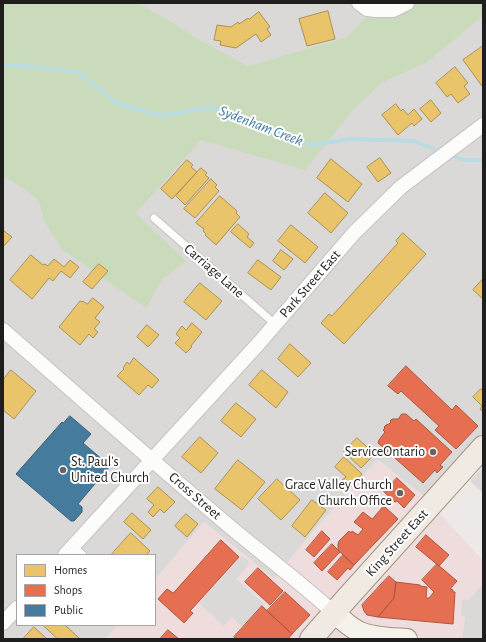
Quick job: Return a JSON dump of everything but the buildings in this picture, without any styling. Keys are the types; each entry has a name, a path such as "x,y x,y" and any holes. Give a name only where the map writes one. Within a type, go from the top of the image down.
{"main road":[{"name":"King Street East","path":"311,639 483,447"},
{"path":"334,613 360,632 372,636 408,639"}],"street":[{"path":"363,6 376,10 393,10 407,3"},
{"name":"Park Street East","path":"74,552 152,459 259,343 354,233 389,198 414,177 483,125"},
{"name":"Cross Street","path":"3,330 215,514 322,601 334,613"},
{"path":"3,623 16,609"}],"lane":[{"name":"Carriage Lane","path":"154,218 275,324"}],"shaded area":[{"path":"3,3 483,3 483,432 425,497 378,460 322,521 274,579 204,522 156,579 156,554 16,554 16,626 116,626 106,639 3,639"},
{"path":"452,183 483,211 483,235 353,375 346,367 336,378 299,345 317,326 344,351 430,253 405,229"},
{"path":"452,279 483,306 483,354 469,370 415,321"},
{"path":"359,383 382,407 357,429 335,405"},
{"path":"377,460 425,497 483,561 483,584 467,601 462,639 106,639 116,626 156,626 156,579 204,522 274,579 322,521"},
{"path":"483,467 483,493 470,481"},
{"path":"23,488 60,519 43,540 6,509"},
{"path":"242,556 250,563 236,579 264,604 242,627 232,617 224,626 199,603"},
{"path":"483,584 483,639 462,639 467,601"},
{"path":"462,600 473,601 471,618 461,616"}],"green space":[{"path":"3,3 138,3 199,40 248,66 346,38 372,10 399,3 483,3 483,19 480,18 427,62 381,83 353,110 305,170 201,140 135,213 186,261 162,279 146,308 62,249 45,223 39,201 7,178 3,180"}],"waterway":[{"name":"Sydenham Creek","path":"3,66 14,65 78,72 117,103 161,116 210,107 311,145 350,139 414,141 434,149"},
{"name":"Sydenham Creek","path":"456,157 464,160 483,160"}],"place":[{"name":"ServiceOntario","path":"433,452"},
{"name":"St. Paul's United Church","path":"63,470"},
{"name":"Grace Valley Church Church Office","path":"400,493"}]}
